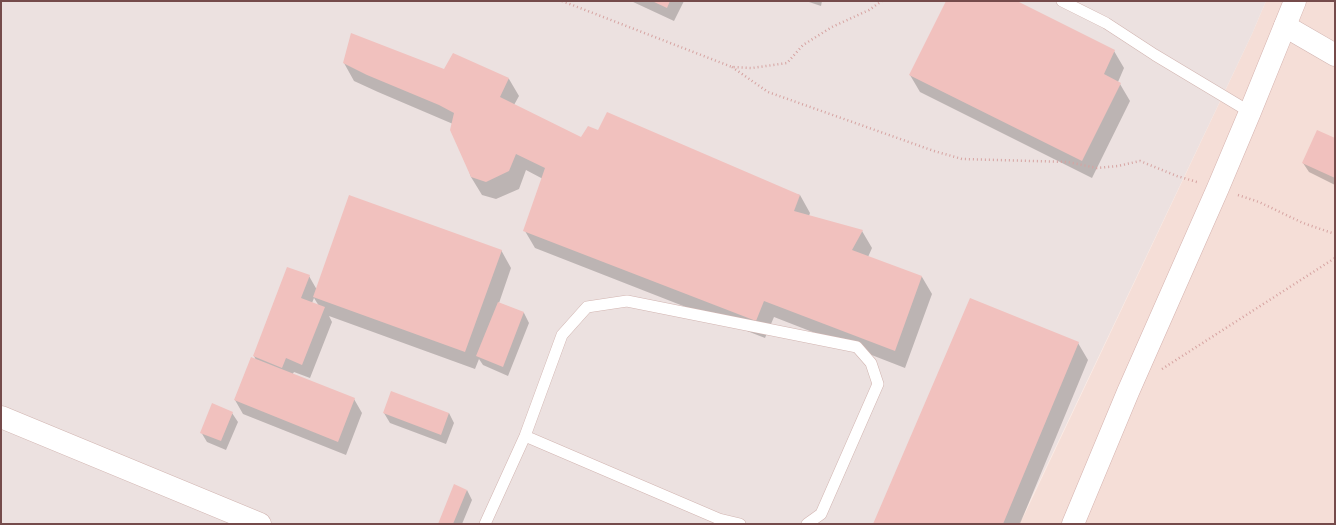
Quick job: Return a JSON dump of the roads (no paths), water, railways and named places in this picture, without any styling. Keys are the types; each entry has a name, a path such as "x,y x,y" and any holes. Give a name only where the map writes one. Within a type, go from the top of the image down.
{"street":[{"path":"1073,524 1128,392 1218,188 1295,1"},
{"path":"1285,26 1335,55"},
{"path":"1,417 260,524"}],"lane":[{"path":"1062,1 1106,23 1155,55 1250,112"},
{"path":"485,524 525,436 562,335 587,307 627,301 857,347 871,364 878,384 821,514 807,524"},
{"path":"525,436 719,519 740,524"}]}
